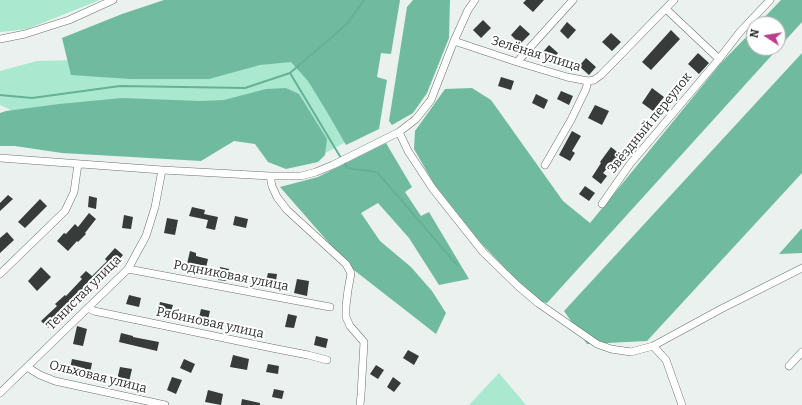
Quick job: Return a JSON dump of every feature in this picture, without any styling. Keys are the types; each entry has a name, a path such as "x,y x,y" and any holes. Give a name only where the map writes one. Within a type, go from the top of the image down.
{"street":[{"path":"0,39 25,34 69,20 113,0"},
{"path":"0,158 270,176 301,176 316,172 399,132 416,119 431,100 454,40 468,10 475,0"},
{"path":"517,62 573,0"},
{"name":"Зелёная улица","path":"454,40 517,62 567,77 588,81 594,80 601,76 674,0"},
{"name":"Звёздный переулок","path":"602,204 642,148 719,59 740,32 770,0"},
{"path":"666,8 719,59"},
{"path":"545,166 571,120 586,89 588,81"},
{"path":"399,132 408,151 433,189 484,252 518,286 538,303 597,344 611,349 631,352 653,346 721,309 802,268"},
{"path":"0,274 65,211 74,192 78,164"},
{"name":"Тенистая улица","path":"0,392 128,269 146,236 155,207 162,170"},
{"path":"270,176 276,197 286,210 346,264 351,273 346,306 346,317 350,326 364,342 360,405"},
{"name":"Родниковая улица","path":"128,269 330,307"},
{"name":"Рябиновая улица","path":"88,308 94,311 327,360"},
{"path":"653,346 666,360 682,405"},
{"path":"789,366 802,352"},
{"name":"Ольховая улица","path":"27,367 40,375 55,381 165,405"}],"green space":[{"path":"0,0 100,0 27,29 0,32"},
{"path":"164,0 400,0 391,54 381,53 377,77 387,80 379,129 346,145 308,81 291,62 260,65 209,79 130,79 71,75 62,38 122,14"},
{"path":"298,0 353,138 318,157 280,138 28,118 0,105 0,71 37,61 79,60"},
{"path":"413,0 450,0 449,38 427,93 413,113 392,125 389,121 407,7"},
{"path":"781,0 802,0 802,22 786,40 786,16 766,16"},
{"path":"746,37 746,56 771,56 547,303 535,300 480,242 434,184 414,149 415,131 445,89 472,88 491,100 563,201 590,223 721,63"},
{"path":"802,53 802,173 647,341 587,344 564,311"},
{"path":"286,88 299,94 327,139 325,155 318,162 286,169 268,162 255,144 234,141 201,161 62,153 15,146 0,146 0,113 6,111 122,98 200,101 224,100 266,89"},
{"path":"386,143 412,187 405,192 421,216 429,212 469,279 439,285 409,238 378,203 361,213 380,241 411,267 432,291 446,313 436,334 350,267 280,187 318,177"},
{"path":"802,228 802,253 779,254"},
{"path":"499,373 526,405 469,405"}],"building":[{"path":"526,0 544,0 533,12 523,3"},
{"path":"483,20 491,28 481,38 473,30"},
{"path":"567,22 576,30 568,39 560,31"},
{"path":"520,25 530,34 520,44 511,35"},
{"path":"671,30 680,39 651,70 642,62"},
{"path":"611,33 621,42 612,51 602,42"},
{"path":"549,45 558,53 551,61 542,53"},
{"path":"698,53 709,63 699,74 688,64"},
{"path":"586,58 596,67 589,75 579,66"},
{"path":"501,77 514,81 511,90 498,86"},
{"path":"652,88 664,97 653,111 642,103"},
{"path":"561,91 573,96 569,105 557,99"},
{"path":"536,94 548,100 544,109 532,103"},
{"path":"595,105 609,111 602,125 588,118"},
{"path":"572,131 581,136 572,151 575,153 570,161 559,155"},
{"path":"611,147 621,155 616,164 613,162 603,173 607,176 601,184 592,177 601,163 600,162"},
{"path":"585,186 595,193 589,201 579,194"},
{"path":"8,195 13,199 0,211 0,203"},
{"path":"89,196 97,198 96,209 88,207"},
{"path":"40,199 47,206 25,228 18,222"},
{"path":"192,207 205,210 204,214 218,217 215,230 206,228 208,220 189,216"},
{"path":"89,213 96,219 85,233 86,234 68,251 57,241 75,224 78,227"},
{"path":"124,215 133,217 131,229 122,228"},
{"path":"235,216 248,219 246,228 233,225"},
{"path":"167,218 178,220 175,235 164,233"},
{"path":"7,232 14,240 0,253 0,238"},
{"path":"115,248 123,255 113,267 88,286 56,317 57,318 48,328 41,321 57,306 55,304 65,295 66,296 82,279 80,277 86,271 92,276 107,261 105,259"},
{"path":"190,251 196,253 196,256 208,259 205,272 196,270 197,266 187,264"},
{"path":"41,267 51,277 37,291 28,281"},
{"path":"220,267 229,269 227,281 218,280"},
{"path":"268,273 277,274 275,287 265,285"},
{"path":"297,279 309,281 307,296 294,293"},
{"path":"129,295 141,298 139,307 126,304"},
{"path":"160,302 173,305 170,314 158,311"},
{"path":"201,309 210,311 207,324 198,322"},
{"path":"288,314 297,316 294,328 285,327"},
{"path":"77,326 87,329 83,346 73,344"},
{"path":"121,333 159,342 157,351 119,342"},
{"path":"316,336 328,339 326,348 314,345"},
{"path":"408,350 419,356 414,365 403,358"},
{"path":"233,355 249,359 247,370 230,367"},
{"path":"72,359 92,363 89,378 69,373"},
{"path":"184,359 195,364 191,373 180,368"},
{"path":"268,364 279,366 278,374 266,372"},
{"path":"376,365 384,370 378,379 370,374"},
{"path":"120,367 132,369 128,386 116,384"},
{"path":"172,377 182,380 176,394 167,390"},
{"path":"393,377 401,383 394,392 387,387"},
{"path":"274,389 284,391 282,399 272,397"},
{"path":"208,390 223,394 221,405 205,402"},
{"path":"242,399 260,403 260,405 241,405"}],"waterway":[{"path":"290,73 347,24 364,0"},
{"path":"0,95 32,98 120,86 245,88 290,73 341,158"},
{"path":"344,162 347,168 377,172 457,265"}]}
